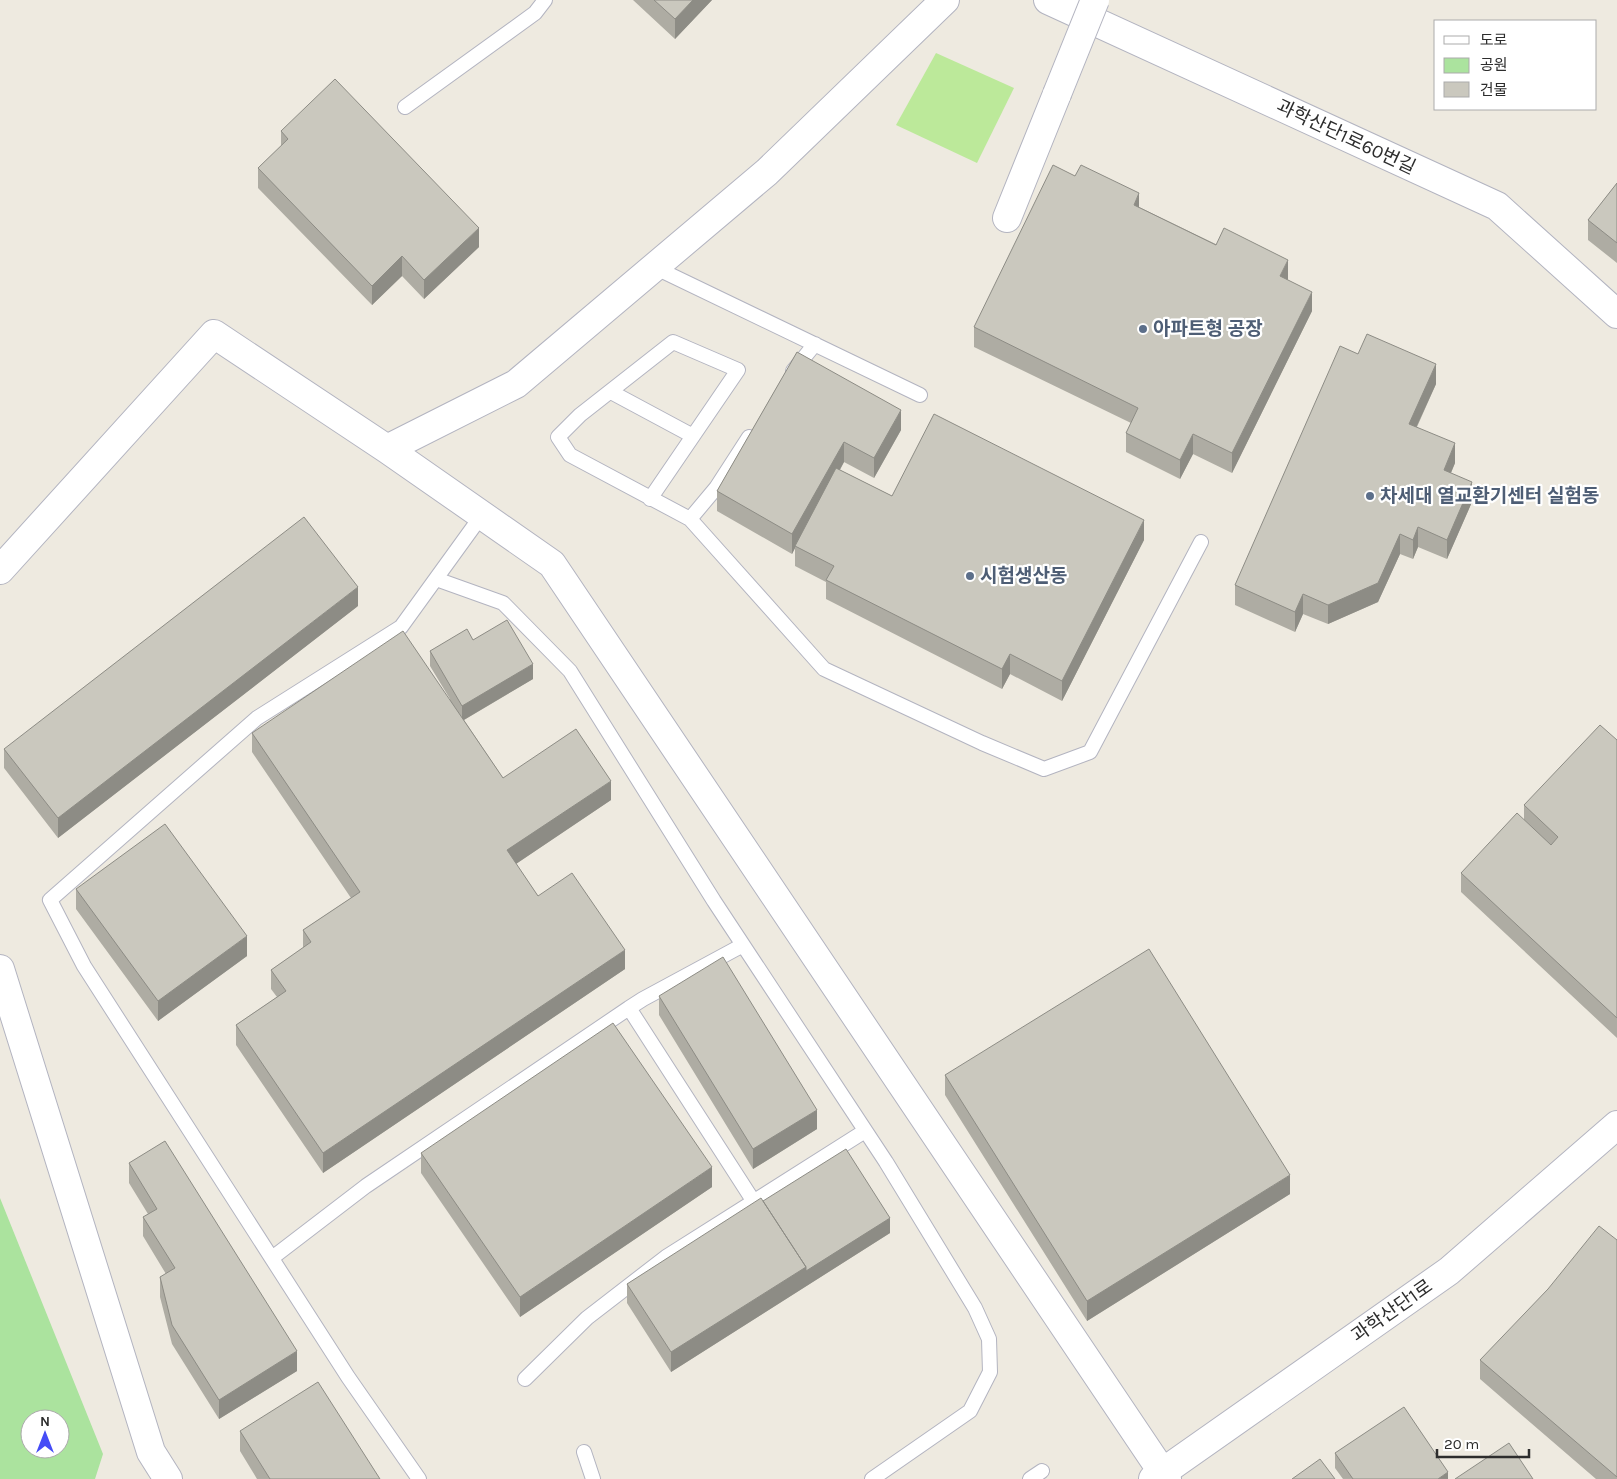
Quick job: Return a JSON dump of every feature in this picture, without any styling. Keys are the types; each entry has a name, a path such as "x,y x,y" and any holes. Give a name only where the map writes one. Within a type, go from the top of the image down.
{"street":[{"path":"387,449 516,384 767,172 945,0"},
{"name":"과학산단1로60번길","path":"1048,0 1497,206 1617,314"},
{"path":"1007,218 1095,0"},
{"path":"0,570 214,334 387,449 552,564 1161,1477"},
{"path":"0,969 152,1452 168,1479"},
{"name":"과학산단1로","path":"1161,1477 1449,1271 1617,1125"}],"lane":[{"path":"405,107 535,13 544,0"},
{"path":"654,267 920,395"},
{"path":"650,499 738,370 674,342 580,415 558,438 570,456 650,499 690,519 824,669 982,743 1044,769 1090,752 1200,542"},
{"path":"784,383 815,344"},
{"path":"611,392 693,436"},
{"path":"690,519 716,488 758,424"},
{"path":"418,1479 348,1377 84,966 50,900 256,718 401,627 482,515"},
{"path":"436,579 503,603 570,671 743,945 865,1131 975,1308 989,1339 990,1372 970,1410 872,1479"},
{"path":"272,1258 366,1186 629,1008 743,945"},
{"path":"629,1008 754,1202"},
{"path":"525,1379 587,1318 666,1257 865,1131"},
{"path":"584,1452 592,1479"}],"green space":[{"path":"936,53 1014,88 977,163 896,125"},
{"path":"0,1198 103,1454 95,1479 0,1479"}],"building":[{"path":"654,0 693,0 675,19"},
{"path":"335,79 479,228 424,280 402,256 372,286 258,168 288,139 281,131"},
{"name":"아파트형 공장","path":"1053,165 1075,176 1081,165 1139,193 1134,205 1216,245 1224,228 1288,260 1280,276 1312,292 1232,453 1193,434 1180,460 1126,433 1138,408 974,327"},
{"path":"1617,183 1617,243 1588,220"},
{"name":"차세대 열교환기센터 실험동","path":"1367,334 1436,364 1409,424 1455,443 1444,470 1472,482 1447,540 1418,527 1413,540 1400,534 1378,583 1328,605 1303,594 1295,612 1235,585 1340,346 1358,354"},
{"path":"797,352 901,410 874,458 844,442 792,534 717,491"},
{"name":"시험생산동","path":"934,414 1144,520 1062,681 1010,654 1002,669 826,580 834,566 795,546 836,468 892,496"},
{"path":"304,517 358,587 58,818 4,749"},
{"path":"507,620 533,664 462,706 430,651 467,629 473,640"},
{"path":"403,631 503,778 576,729 611,781 507,850 538,896 572,873 625,950 323,1153 236,1025 286,991 271,970 311,942 303,930 360,892 252,733"},
{"path":"1600,725 1617,740 1617,1018 1461,873 1517,813 1551,845 1558,837 1524,805"},
{"path":"165,824 247,936 158,1001 76,889"},
{"path":"1149,949 1290,1175 1087,1301 945,1075"},
{"path":"723,957 817,1110 753,1149 659,996"},
{"path":"613,1023 712,1167 520,1297 421,1153"},
{"path":"165,1141 297,1351 219,1400 172,1325 160,1277 175,1268 143,1217 157,1209 129,1163"},
{"path":"846,1149 890,1218 806,1271 806,1267 763,1201"},
{"path":"761,1198 806,1267 671,1352 627,1284"},
{"path":"1599,1226 1617,1240 1617,1477 1480,1360 1548,1289"},
{"path":"318,1382 380,1479 270,1479 240,1431"},
{"path":"1404,1407 1448,1472 1438,1479 1353,1479 1335,1453"},
{"path":"1509,1443 1533,1479 1455,1479"},
{"path":"1320,1459 1335,1479 1292,1479"}],"place":[{"name":"아파트형 공장","path":"1143,329"},
{"name":"차세대 열교환기센터 실험동","path":"1370,496"},
{"name":"시험생산동","path":"970,576"}]}
